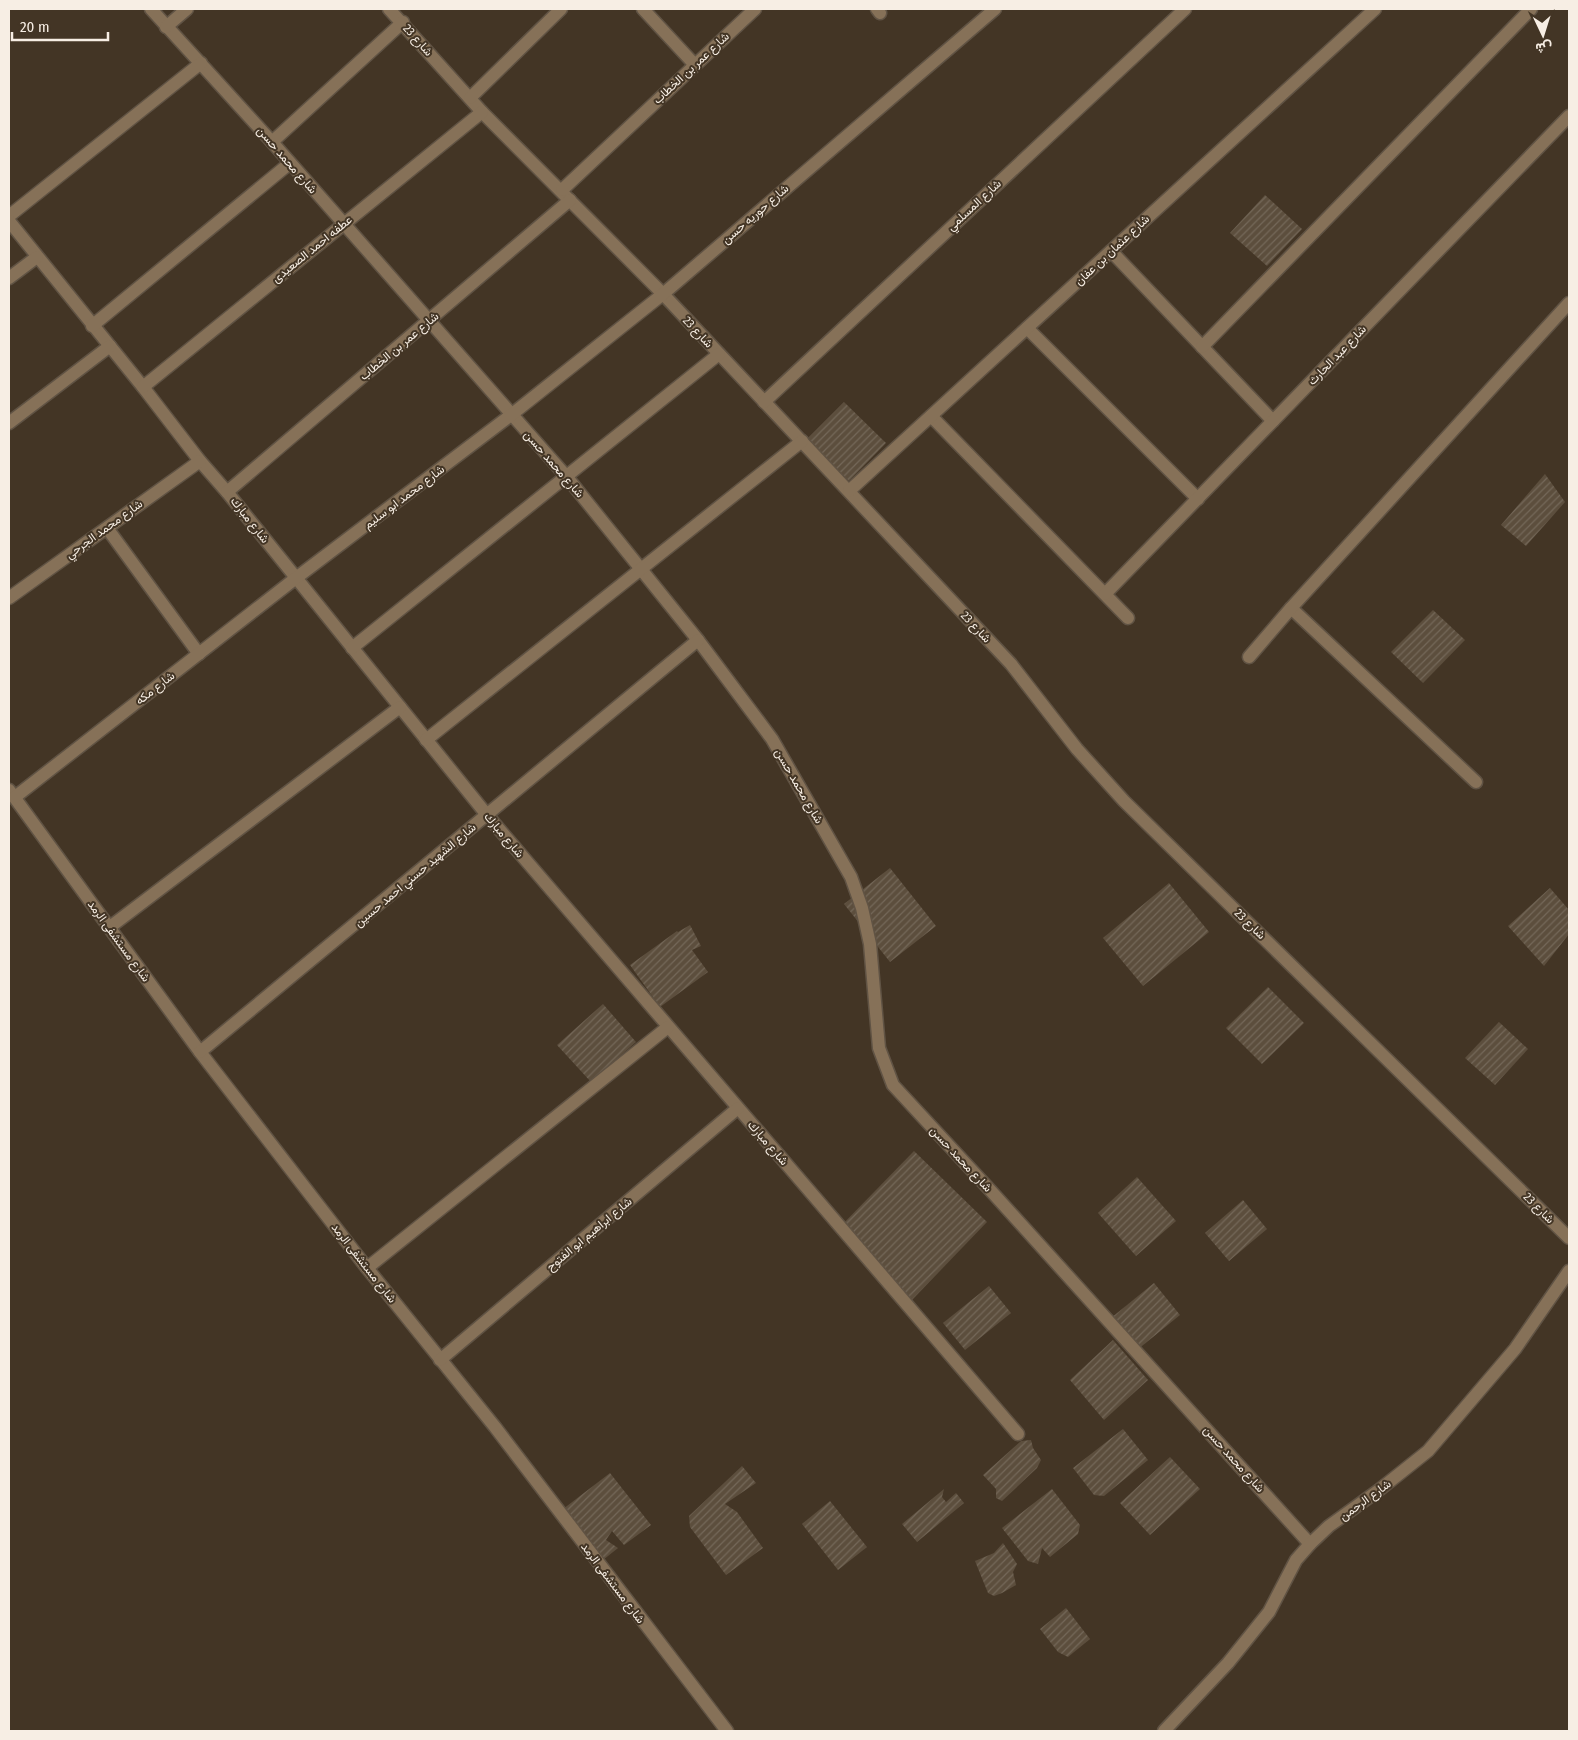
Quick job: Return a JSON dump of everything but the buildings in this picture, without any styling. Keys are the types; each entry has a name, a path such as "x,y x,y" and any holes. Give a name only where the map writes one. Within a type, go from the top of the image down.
{"street":[{"name":"شارع محمد حسن","path":"151,9 272,142 566,476 698,640 772,739 851,877 862,908 870,944 879,1048 893,1085 992,1191 1310,1544"},
{"path":"166,27 187,9"},
{"name":"شارع 23","path":"389,9 403,22 482,112 562,190 663,294 1011,664 1077,749 1124,801 1569,1238"},
{"path":"470,98 562,9"},
{"path":"643,9 695,65"},
{"name":"شارع عمر بن الخطاب","path":"562,190 755,9"},
{"name":"شارع حوريه حسن","path":"512,415 663,294 995,9"},
{"name":"شارع المسلمي","path":"764,402 1185,9"},
{"name":"شارع عثمان بن عفان","path":"849,491 1375,9"},
{"path":"1202,347 1532,9"},
{"path":"272,142 403,22"},
{"path":"9,216 201,63"},
{"name":"عطفه احمد الصعيدى","path":"143,387 482,112"},
{"name":"شارع عبد الحارث","path":"1105,594 1569,116"},
{"path":"92,326 290,163"},
{"name":"شارع عمر بن الخطاب","path":"228,492 570,200"},
{"name":"شارع مبارك","path":"9,221 200,461 228,492 487,815 1018,1434"},
{"path":"1111,251 1273,422"},
{"path":"9,278 37,257"},
{"path":"1249,657 1291,608 1569,303"},
{"path":"1027,328 1198,499"},
{"path":"9,423 110,346"},
{"path":"352,648 719,354"},
{"name":"شارع محمد ابو سليم","path":"296,578 512,415"},
{"path":"931,416 1128,618"},
{"path":"426,740 802,440"},
{"name":"شارع محمد الجرحي","path":"9,598 200,461"},
{"path":"107,528 199,654"},
{"name":"شارع مكه","path":"12,793 199,654 296,578"},
{"path":"1291,608 1476,782"},
{"name":"شارع الشهيد حسني احمد حسين","path":"200,1052 698,640"},
{"path":"110,927 400,707"},
{"name":"شارع مستشفى الرمد","path":"12,793 200,1052 367,1268 501,1435 727,1731"},
{"path":"367,1268 668,1027"},
{"name":"شارع ابراهيم ابو الفتوح","path":"440,1360 738,1108"},
{"name":"شارع الرحمن","path":"1164,1731 1228,1663 1269,1612 1296,1560 1310,1544 1329,1526 1428,1451 1515,1348 1569,1270"}]}
